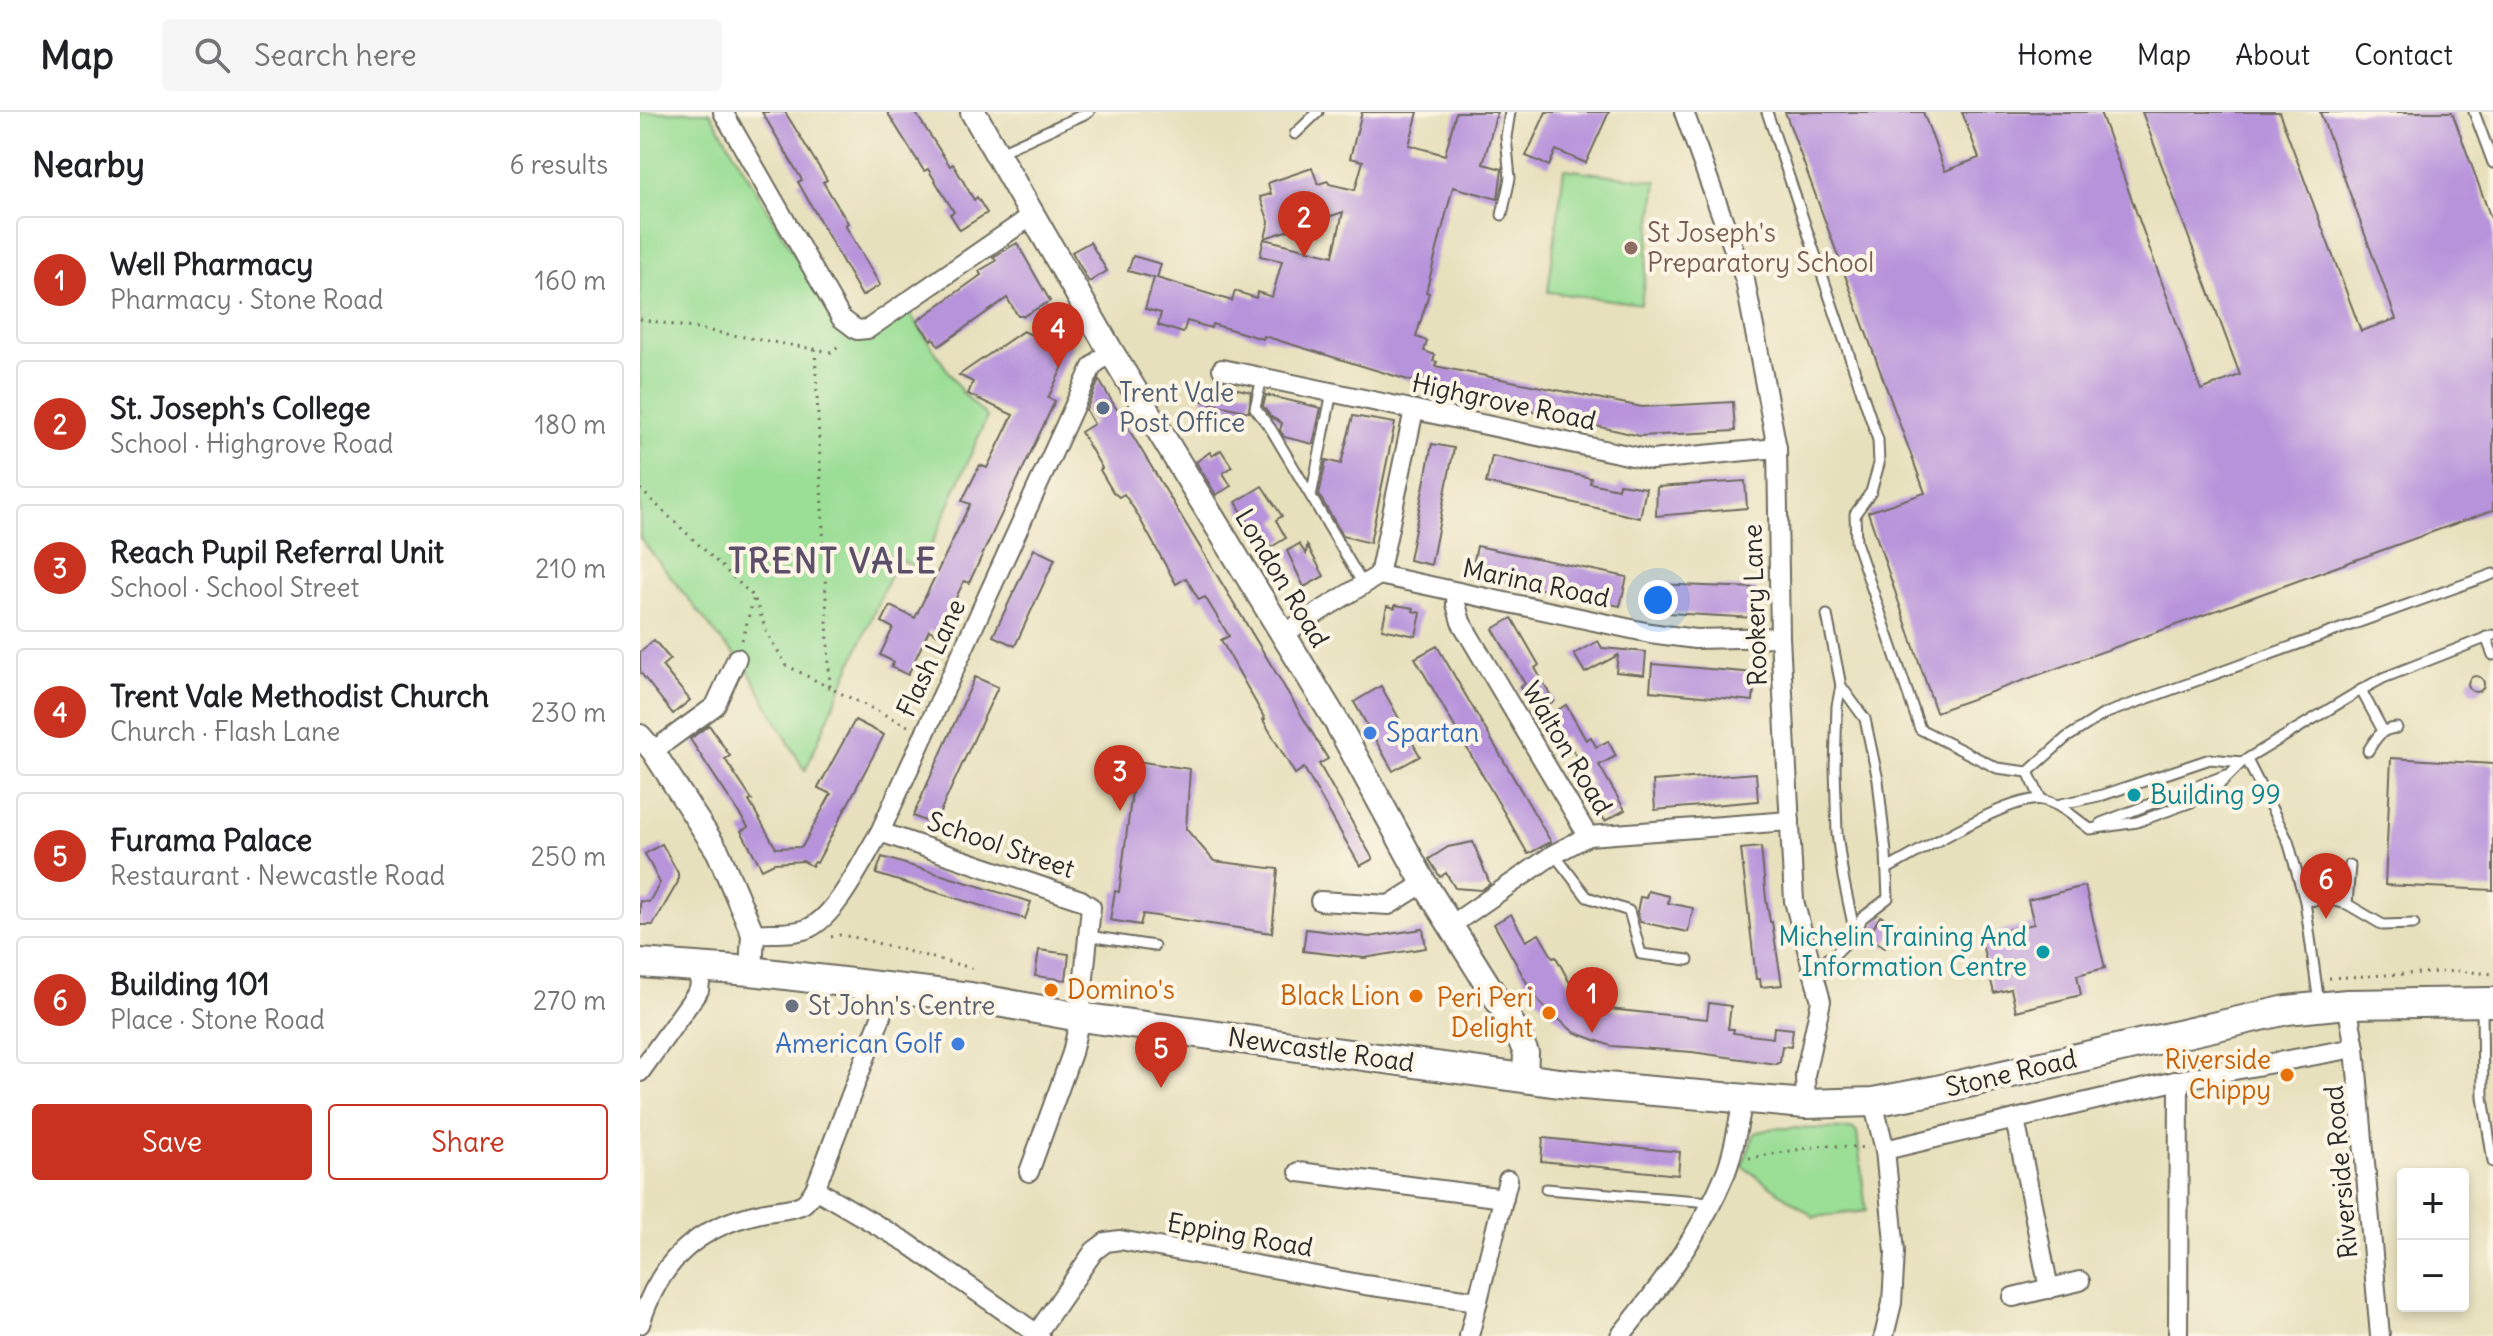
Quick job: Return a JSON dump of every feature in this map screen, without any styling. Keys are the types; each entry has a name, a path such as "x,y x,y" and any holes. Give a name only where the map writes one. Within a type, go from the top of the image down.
{"highway":[{"name":"Newcastle Road","path":"640,963 886,986 1080,1017 1525,1078"},
{"name":"Stone Road","path":"1525,1078 1743,1100 1806,1104 1873,1102 2287,1010 2327,996 2487,1002"}],"main road":[{"name":"London Road","path":"973,112 1110,350 1336,721 1424,883 1516,1030 1526,1053 1525,1078"}],"street":[{"path":"723,112 841,318 862,330 1033,215"},
{"name":"Rookery Lane","path":"1684,112 1745,280 1777,448 1780,637 1794,901 1821,1001 1805,1075 1806,1104"},
{"name":"Flash Lane","path":"753,934 808,928 822,919 880,832 1092,367 1110,350"},
{"name":"Highgrove Road","path":"1222,369 1651,460 1777,448"},
{"path":"1283,634 1372,580 1414,410"},
{"name":"Marina Road","path":"1372,580 1457,592 1650,633 1695,639 1780,637"},
{"name":"Walton Road","path":"1457,592 1456,604 1461,622 1588,836 1790,821"},
{"path":"737,658 715,706 646,743 718,852 753,934 751,971"},
{"name":"School Street","path":"880,832 1081,900 1091,907 1080,1017 1072,1053 1029,1172"},
{"path":"1450,926 1554,854 1588,836"},
{"path":"1320,901 1389,905 1424,883"},
{"path":"640,1072 699,990 702,967"},
{"path":"640,1324 659,1278 676,1255 704,1233 756,1214 804,1203 815,1189 881,1017 886,986"},
{"name":"Riverside Road","path":"2327,996 2355,1048 2380,1336"},
{"name":"Stone Road","path":"1885,1150 2179,1080 2355,1048"},
{"path":"2178,1336 2179,1080"},
{"path":"1620,1336 1664,1283 1697,1232 1729,1162 1743,1100"},
{"path":"1873,1102 1885,1150 1895,1252 1892,1303 1884,1336"},
{"path":"2015,1119 2049,1289"},
{"path":"1299,1172 1506,1189 1469,1336"},
{"path":"815,1189 906,1242 1037,1335"},
{"name":"Epping Road","path":"1037,1335 1094,1251 1106,1242 1120,1240 1365,1285 1478,1301"},
{"path":"2013,1297 2080,1281"}],"lane":[{"path":"998,153 1089,112"},
{"path":"1295,134 1318,112"},
{"path":"1502,215 1510,178 1506,137 1510,112"},
{"path":"1767,112 1878,440 1879,464 1871,492 1855,514 1856,542 1920,729 1997,768 2028,772 2066,738 2104,714 2493,574"},
{"path":"2474,112 2493,163"},
{"path":"1262,378 1255,408 1311,496 1372,580"},
{"path":"1311,496 1332,392"},
{"path":"1827,615 1841,686 1837,706 1835,768 1837,834 1855,934"},
{"path":"1887,869 1974,822 2023,801 2041,799 2057,805 2088,828 2137,822 2208,796 2244,761 2383,678 2490,636 2493,655"},
{"path":"1812,967 1834,955 1855,934 1862,918 1888,898 1878,780 1865,719 1841,686"},
{"path":"2361,690 2383,731"},
{"path":"2368,751 2383,731 2397,728"},
{"path":"2057,805 2103,795 2210,759 2244,761"},
{"path":"2244,761 2288,841 2327,996"},
{"path":"2028,772 2041,799"},
{"path":"1554,854 1587,897 1629,911 1641,954 1688,960"},
{"path":"2347,904 2350,865"},
{"path":"2305,901 2326,899 2347,904 2383,925 2414,924"},
{"path":"1088,936 1154,946"},
{"path":"2487,1002 2483,1097 2493,1162"},
{"path":"1546,1189 1711,1202"}],"path":[{"path":"640,319 831,352 862,330"},
{"path":"815,349 830,688"},
{"path":"640,489 754,597 767,633 786,665 925,734"},
{"path":"737,658 754,597"},
{"path":"826,938 840,935 858,938 975,969"},
{"path":"2327,996 2460,971 2493,974"},
{"path":"1729,1162 1825,1145 1885,1150"}],"green space":[{"path":"640,112 710,112 840,332 848,339 868,340 908,311 962,392 987,417 921,569 897,559 805,771 744,663 724,644 640,538"},
{"path":"1564,169 1657,181 1641,304 1548,292"},
{"path":"1774,1128 1853,1129 1857,1133 1866,1211 1814,1217 1742,1166 1755,1133"}],"building":[{"path":"762,112 785,112 827,180 823,182 880,285 862,296 798,182 802,180"},
{"path":"887,112 915,112 950,166 953,164 974,200 977,197 987,213 960,230 950,214 954,212 928,169 924,171"},
{"path":"1362,112 1418,112 1409,145 1445,155 1456,112 1497,112 1483,164 1502,169 1498,199 1453,187 1426,292 1429,293 1416,337 1427,341 1424,351 1435,355 1435,366 1642,407 1733,402 1735,431 1640,436 1454,394 1264,336 1263,339 1212,324 1211,328 1187,321 1183,333 1158,325 1161,313 1145,309 1154,278 1128,271 1133,256 1161,264 1157,278 1232,301 1235,291 1256,298 1257,292 1272,297 1282,261 1260,256 1264,239 1333,256 1343,212 1265,238 1269,222 1260,197 1271,194 1268,183 1312,168 1318,184 1328,181 1329,184 1355,190 1363,161 1350,158"},
{"path":"1546,112 1609,112 1586,163 1556,150 1549,166 1526,156"},
{"path":"1785,112 1923,112 1945,171 1979,158 1962,112 2100,112 2201,390 2240,375 2142,112 2279,112 2361,331 2396,319 2320,112 2452,112 2493,224 2493,510 1936,712 1868,512 1925,493"},
{"path":"1090,242 1107,271 1089,282 1072,252"},
{"path":"1017,243 1050,301 1024,316 1018,316 1007,298 939,346 933,338 931,340 917,321 981,275 979,271 996,261 993,257"},
{"path":"1023,331 1047,342 1051,333 1074,343 1048,398 1055,401 969,583 964,581 938,635 929,630 908,675 891,667 894,662 880,655 893,628 882,622 890,606 915,618 970,504 962,501 980,465 987,468 1013,415 968,394 973,382 959,375"},
{"path":"1099,380 1328,759 1319,764 1373,859 1360,866 1304,768 1295,774 1221,640 1229,636 1205,597 1199,600 1186,578 1176,584 1124,494 1119,497 1113,492 1100,470 1102,468 1081,432 1094,424 1086,410"},
{"path":"1208,382 1251,392 1249,412 1202,401"},
{"path":"1266,395 1321,408 1313,444 1284,437 1280,430 1282,423 1271,417 1263,406"},
{"path":"1353,416 1395,423 1370,543 1343,536 1319,495 1326,460 1341,464"},
{"path":"1432,444 1454,448 1431,565 1409,560"},
{"path":"1221,450 1232,467 1223,473 1231,486 1216,495 1196,462 1210,452 1212,456"},
{"path":"1492,456 1591,478 1590,483 1618,489 1619,484 1646,488 1640,518 1486,483"},
{"path":"1745,481 1747,508 1656,516 1657,487"},
{"path":"1262,486 1282,516 1276,520 1286,538 1268,549 1257,532 1254,534 1236,502"},
{"path":"1299,544 1306,554 1307,545 1324,576 1304,587 1287,551"},
{"path":"1477,546 1627,577 1620,606 1471,574"},
{"path":"1034,549 1055,559 1015,646 993,636"},
{"path":"1653,584 1756,588 1755,618 1651,612"},
{"path":"1395,605 1414,608 1413,611 1421,613 1416,636 1382,629 1387,606 1395,608"},
{"path":"1512,618 1539,665 1535,668 1554,701 1534,712 1520,687 1525,684 1493,629"},
{"path":"654,640 670,659 662,666 690,700 673,714 640,672 640,652"},
{"path":"1598,641 1602,648 1646,652 1644,675 1616,672 1618,655 1585,673 1574,654"},
{"path":"1437,646 1551,842 1528,854 1415,658"},
{"path":"1652,664 1755,673 1753,701 1650,691"},
{"path":"2476,676 2482,678 2482,690 2476,692 2470,690 2468,684 2470,678"},
{"path":"975,677 998,687 934,825 913,816"},
{"path":"1381,686 1420,756 1393,771 1354,702"},
{"path":"1566,705 1586,740 1591,737 1596,747 1608,741 1616,756 1599,765 1625,810 1605,821 1586,787 1592,784 1565,737 1561,739 1548,716"},
{"path":"855,720 884,735 817,863 812,866 803,861 774,863 762,869 741,831 748,827 690,739 709,725 730,756 725,759 752,800 749,801 776,848 802,847 831,794 818,788"},
{"path":"2391,758 2493,764 2493,890 2385,885"},
{"path":"1136,761 1190,769 1186,829 1214,861 1278,869 1272,933 1143,914 1140,925 1110,920 1115,891 1119,892"},
{"path":"1756,773 1758,801 1655,810 1653,781"},
{"path":"1473,842 1490,884 1481,890 1455,888 1446,873 1440,877 1429,859 1448,847"},
{"path":"662,844 678,873 678,882 653,925 640,925 640,901 649,902 660,883 645,854"},
{"path":"1761,847 1766,899 1782,985 1761,987 1760,979 1756,979 1741,849"},
{"path":"882,857 1031,902 1025,919 876,874"},
{"name":"Michelin Training And Information Centre","path":"2085,886 2105,968 2077,975 2081,995 2016,1011 2011,989 1994,993 1980,936 2034,924 2028,900"},
{"path":"1648,891 1669,896 1668,903 1693,908 1688,932 1640,922 1637,912 1640,897 1646,898"},
{"path":"1511,914 1526,941 1539,934 1572,987 1579,979 1591,989 1611,997 1609,1009 1707,1019 1709,1003 1731,1006 1728,1029 1734,1029 1733,1033 1773,1038 1774,1027 1793,1029 1791,1047 1782,1046 1780,1062 1776,1064 1692,1052 1611,1046 1574,1032 1544,1007 1532,992 1494,924"},
{"path":"1880,916 1897,925 1885,947 1868,937"},
{"path":"1306,929 1369,937 1423,929 1426,948 1364,958 1303,951"},
{"path":"1039,950 1069,954 1066,980 1035,976"},
{"path":"1543,1138 1680,1152 1678,1175 1541,1161"}],"place":[{"name":"St Joseph's Preparatory School","path":"1631,248"},
{"name":"St. Joseph's College","path":"1304,257"},
{"name":"Trent Vale Methodist Church","path":"1058,368"},
{"name":"Trent Vale Post Office","path":"1103,408"},
{"name":"Spartan","path":"1370,733"},
{"name":"Building 99","path":"2134,795"},
{"name":"Reach Pupil Referral Unit","path":"1120,811"},
{"name":"Building 101","path":"2326,919"},
{"name":"Michelin Training And Information Centre","path":"2043,952"},
{"name":"Domino's","path":"1051,990"},
{"name":"Black Lion","path":"1416,996"},
{"name":"St John's Centre","path":"792,1006"},
{"name":"Peri Peri Delight","path":"1549,1013"},
{"name":"Well Pharmacy","path":"1592,1033"},
{"name":"American Golf","path":"958,1044"},
{"name":"Riverside Chippy","path":"2287,1075"},
{"name":"Furama Palace","path":"1161,1088"}],"district":[{"name":"TRENT VALE","path":"833,561"}]}
